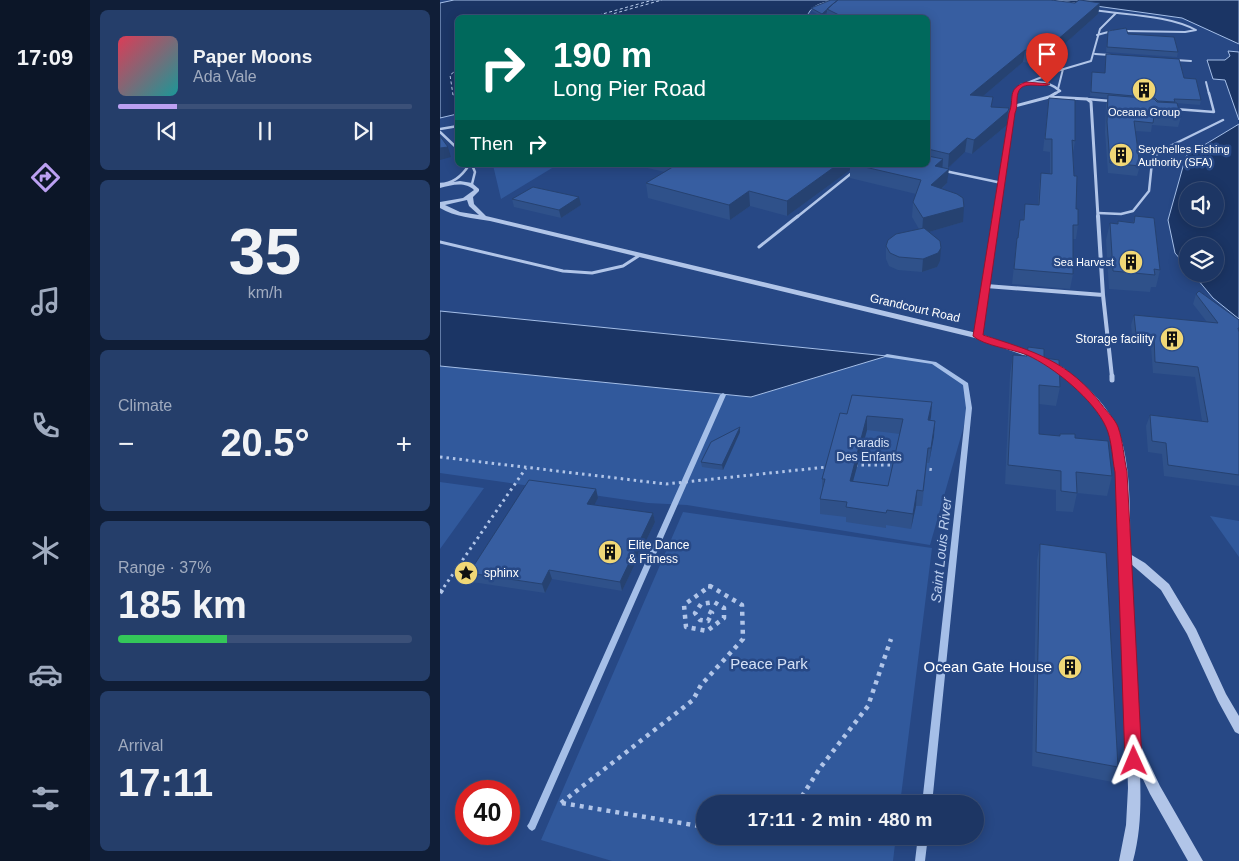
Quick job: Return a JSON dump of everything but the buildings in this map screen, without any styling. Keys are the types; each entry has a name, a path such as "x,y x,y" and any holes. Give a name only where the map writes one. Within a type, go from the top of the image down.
{"street":[{"path":"978,336 1016,90 1026,84 1047,84 1058,89 1058,94 1015,106"},
{"path":"1049,97 1087,99 1091,102 1103,295 1112,380"},
{"path":"440,204 457,202 470,197 477,190 472,184 456,182 442,185"},
{"path":"470,197 469,201 474,210 490,219"},
{"path":"440,204 446,209 490,219"},
{"name":"Grandcourt Road","path":"490,219 978,336 1031,353 1074,381 1103,412 1112,426 1121,472 1133,744 1134,812 1130,850 1126,861"},
{"path":"986,286 1103,295"},
{"path":"1125,555 1141,566 1165,588 1192,632 1222,697 1239,728"},
{"path":"1133,744 1155,790 1196,861"}],"lane":[{"path":"1089,9 1173,22 1192,26 1196,30 1185,32 1117,31 1097,35"},
{"path":"1026,84 1063,69 1091,61 1095,54 1097,35 1104,21 1116,13"},
{"path":"1095,54 1114,56"},
{"path":"1172,60 1191,61"},
{"path":"1058,89 1063,69"},
{"path":"1174,109 1214,112 1206,82"},
{"path":"1087,99 1116,102"},
{"path":"1098,213 1121,214 1133,211 1149,191 1152,162 1158,152 1223,120"},
{"path":"455,127 440,131 455,148"},
{"path":"442,185 460,176 468,167"},
{"path":"471,167 475,172 472,184"},
{"path":"937,169 1002,183"},
{"path":"759,247 855,171"},
{"path":"440,242 563,270 592,273 623,266 640,255"}],"path":[{"path":"440,457 666,484 833,466"},
{"path":"850,466 886,464 905,466"},
{"path":"440,593 526,468"},
{"path":"915,468 934,470"},
{"path":"696,826 561,803 693,700 701,686 743,639 742,604 710,586 684,605 686,627 707,631 724,618 724,608 714,602 701,604 695,613 700,620 708,621 712,613 708,611"},
{"path":"803,795 820,768 868,706 891,639"}],"green space":[{"path":"493,167 554,167 501,199"},
{"name":"Paradis Des Enfants","path":"887,356 934,363 966,384 969,408 930,545 687,505 648,503 440,473 440,366 751,397"},
{"path":"440,482 484,488 440,549"},
{"name":"Peace Park","path":"683,512 932,548 901,795 696,795 696,845 895,845 893,861 612,861 541,840"},
{"path":"1210,516 1239,521 1239,557"}],"shaded area":[{"path":"454,0 834,0 814,7 808,15 455,15 455,114 440,118 440,3"},
{"path":"1053,0 1239,0 1239,44 1182,18"},
{"path":"1228,51 1239,52 1239,120 1225,80 1213,79 1207,60 1225,60 1230,56"},
{"path":"1239,124 1239,319 1213,298 1200,282 1224,282 1224,237 1179,237 1179,258 1175,253 1168,220 1186,156"},
{"path":"440,311 887,356 751,397 440,366"}],"waterway":[{"name":"Saint Louis River","path":"887,356 934,363 966,384 969,408 928,795"},
{"path":"532,826 723,395"},
{"name":"Saint Louis River","path":"920,861 922,845"}],"ferry route":[{"path":"599,15 653,0"},
{"path":"609,15 662,0"},
{"path":"455,71 450,75 453,95 455,96"}],"place":[{"name":"Oceana Group","path":"1144,90"},
{"name":"Seychelles Fishing Authority (SFA)","path":"1121,155"},
{"name":"Sea Harvest","path":"1131,262"},
{"name":"Storage facility","path":"1172,339"},
{"name":"Elite Dance & Fitness","path":"610,552"},
{"name":"sphinx","path":"466,573"},
{"name":"Ocean Gate House","path":"1070,667"}],"route":[{"path":"1047,84 1021,85 1014,94 1015,106 1012,113 978,336 1031,353 1058,369 1074,381 1092,399 1112,426 1121,472 1134,761"}]}
